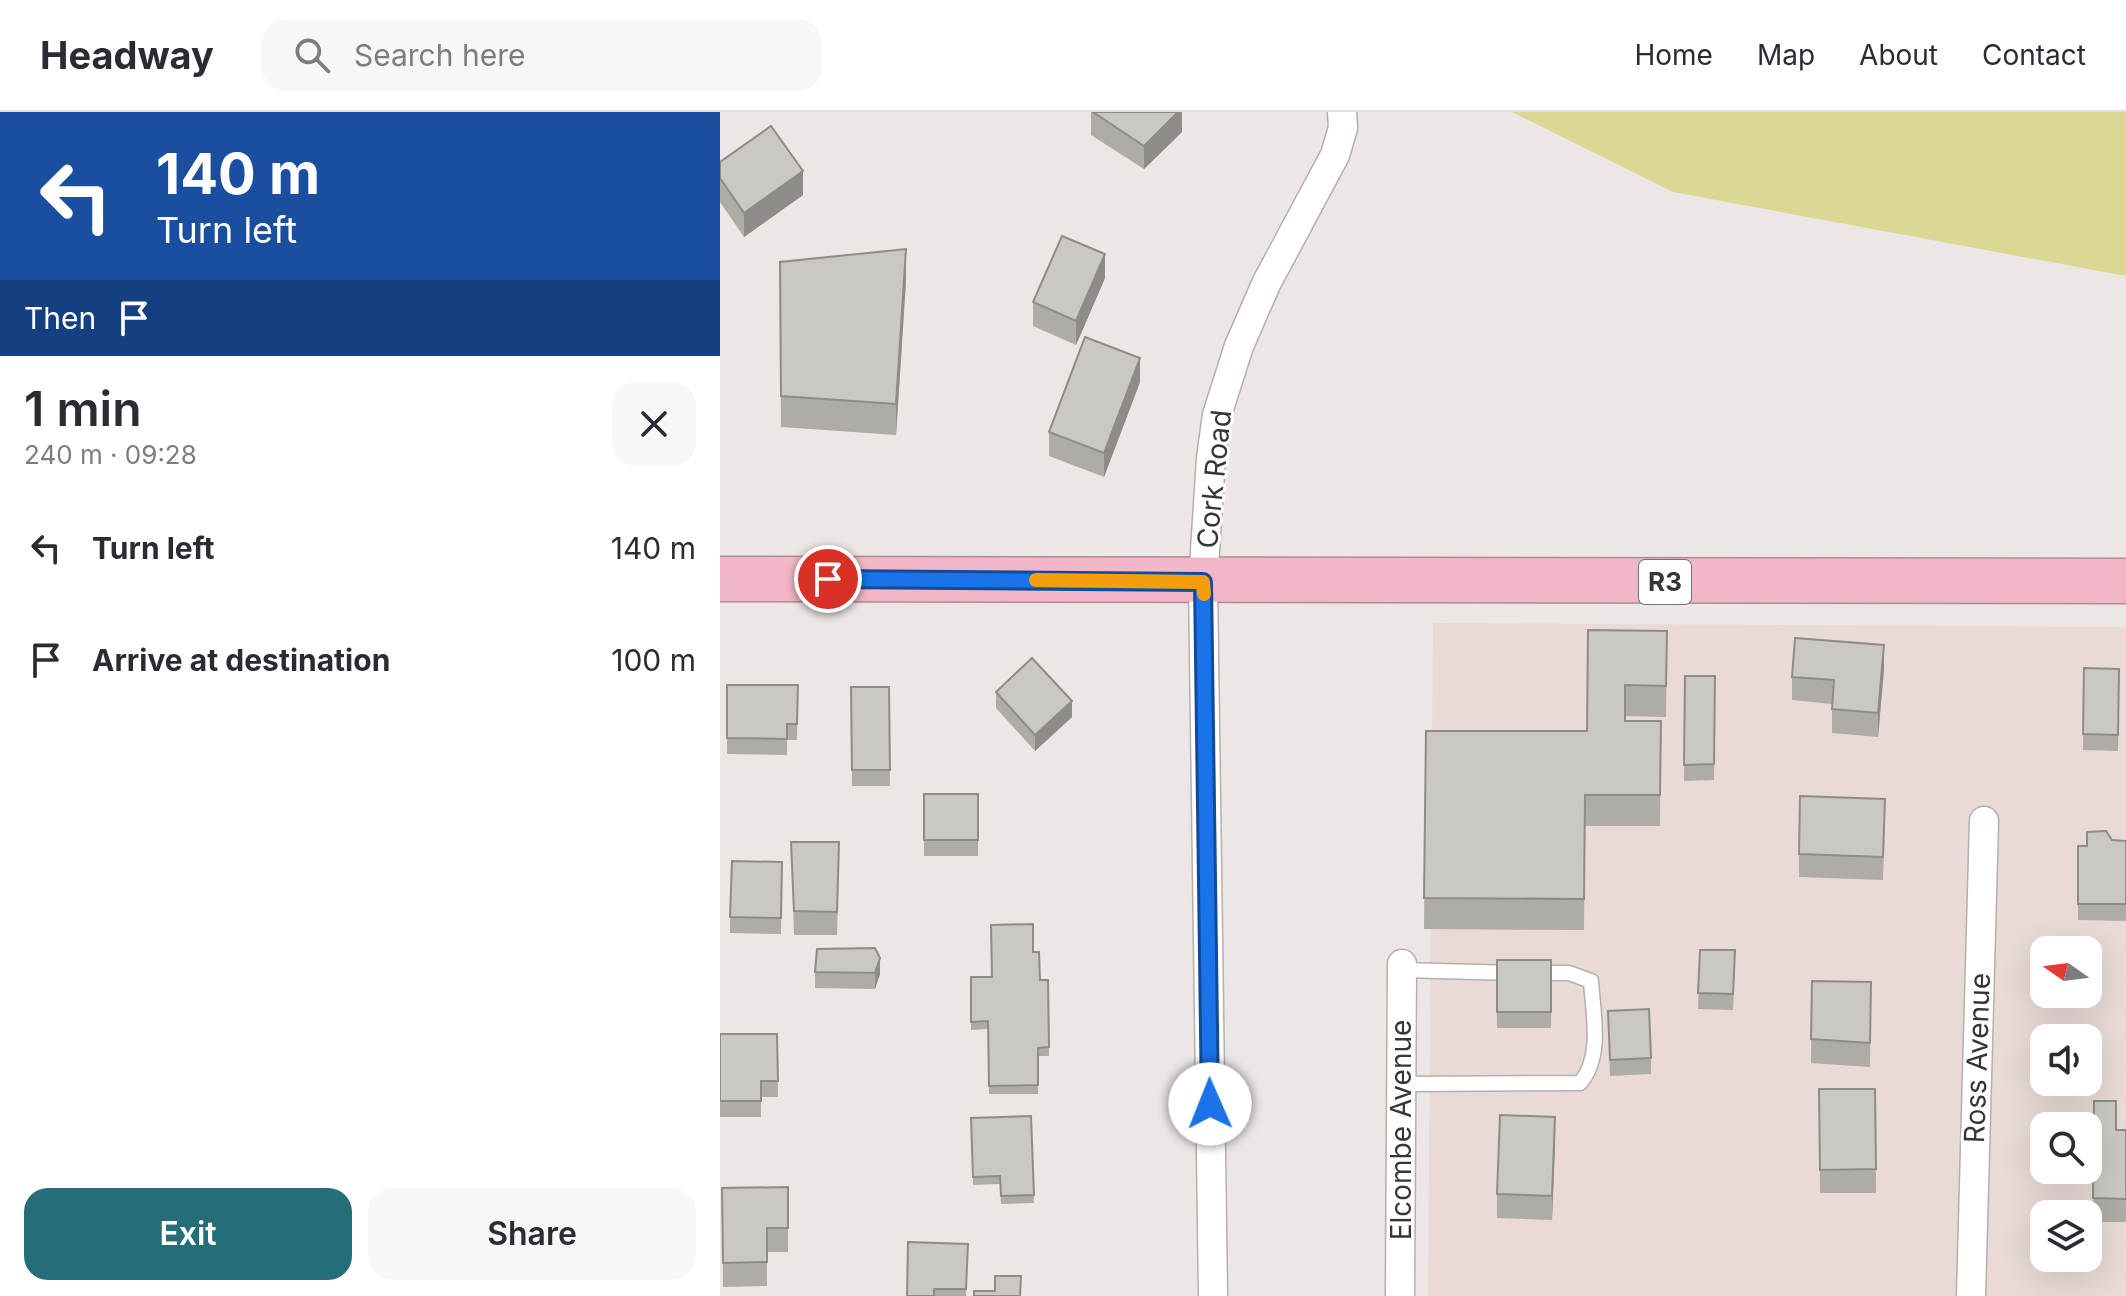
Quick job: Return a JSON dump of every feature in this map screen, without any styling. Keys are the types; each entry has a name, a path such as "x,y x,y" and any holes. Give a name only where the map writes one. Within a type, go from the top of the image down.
{"highway":[{"name":"R3","path":"720,579 2126,581"}],"street":[{"name":"Cork Road","path":"1213,1296 1203,582 1211,458 1217,415 1239,346 1266,284 1330,167 1343,128 1342,112"},
{"name":"Ross Avenue","path":"1971,1296 1984,821"},
{"name":"Elcombe Avenue","path":"1400,1296 1402,967"}],"lane":[{"path":"1401,1084 1580,1083 1591,1070 1594,1056 1591,981 1582,975 1402,967"}],"shaded area":[{"path":"1512,112 2126,112 2126,276 1673,192"},
{"path":"1433,623 2126,627 2126,1296 1428,1296"}],"building":[{"path":"1093,112 1178,112 1144,146"},
{"path":"771,126 803,171 744,213 720,178 720,162"},
{"path":"1062,236 1105,254 1076,321 1033,302"},
{"path":"906,249 896,404 781,396 780,262"},
{"path":"1085,337 1140,358 1104,453 1049,432"},
{"path":"1588,630 1667,631 1666,686 1625,685 1625,721 1661,721 1660,795 1585,795 1584,899 1424,898 1426,731 1587,731"},
{"path":"1795,638 1884,645 1878,713 1832,709 1834,680 1792,677"},
{"path":"1032,658 1072,701 1035,735 996,692"},
{"path":"2084,668 2119,669 2118,735 2083,734"},
{"path":"1685,676 1715,676 1714,764 1684,765"},
{"path":"727,685 798,685 797,724 787,724 787,739 727,738"},
{"path":"851,687 889,687 890,770 852,770"},
{"path":"924,794 978,794 978,840 924,840"},
{"path":"1800,796 1885,799 1883,857 1799,854"},
{"path":"2106,831 2112,840 2126,841 2126,904 2078,904 2078,846 2087,846 2087,832"},
{"path":"791,842 839,842 837,912 794,911"},
{"path":"732,861 782,862 781,918 730,917"},
{"path":"1033,924 1033,952 1039,952 1040,980 1048,980 1049,1047 1038,1048 1038,1085 989,1086 988,1021 971,1022 971,977 992,977 991,925"},
{"path":"875,948 880,958 875,973 815,972 817,949"},
{"path":"1700,950 1735,950 1733,994 1698,993"},
{"path":"1497,960 1551,960 1551,1012 1497,1012"},
{"path":"1812,981 1871,982 1870,1043 1811,1039"},
{"path":"1649,1009 1651,1058 1610,1060 1608,1011"},
{"path":"720,1034 777,1034 778,1081 761,1081 761,1101 720,1101"},
{"path":"1819,1089 1875,1089 1876,1169 1820,1170"},
{"path":"2094,1101 2116,1101 2116,1130 2126,1130 2126,1199 2093,1198 2093,1184 2102,1184 2102,1112 2094,1112"},
{"path":"1500,1115 1555,1117 1552,1196 1497,1194"},
{"path":"1031,1116 1034,1195 1001,1196 1000,1176 973,1177 971,1118"},
{"path":"788,1187 788,1228 767,1228 767,1262 723,1263 722,1188"},
{"path":"908,1242 968,1244 966,1289 934,1289 934,1296 907,1296"},
{"path":"995,1276 1021,1276 1020,1296 974,1296 974,1291 995,1291"}],"slow traffic":[{"path":"1036,580 1203,582 1204,594"}],"route":[{"path":"828,579 1203,582 1210,1104"}]}
